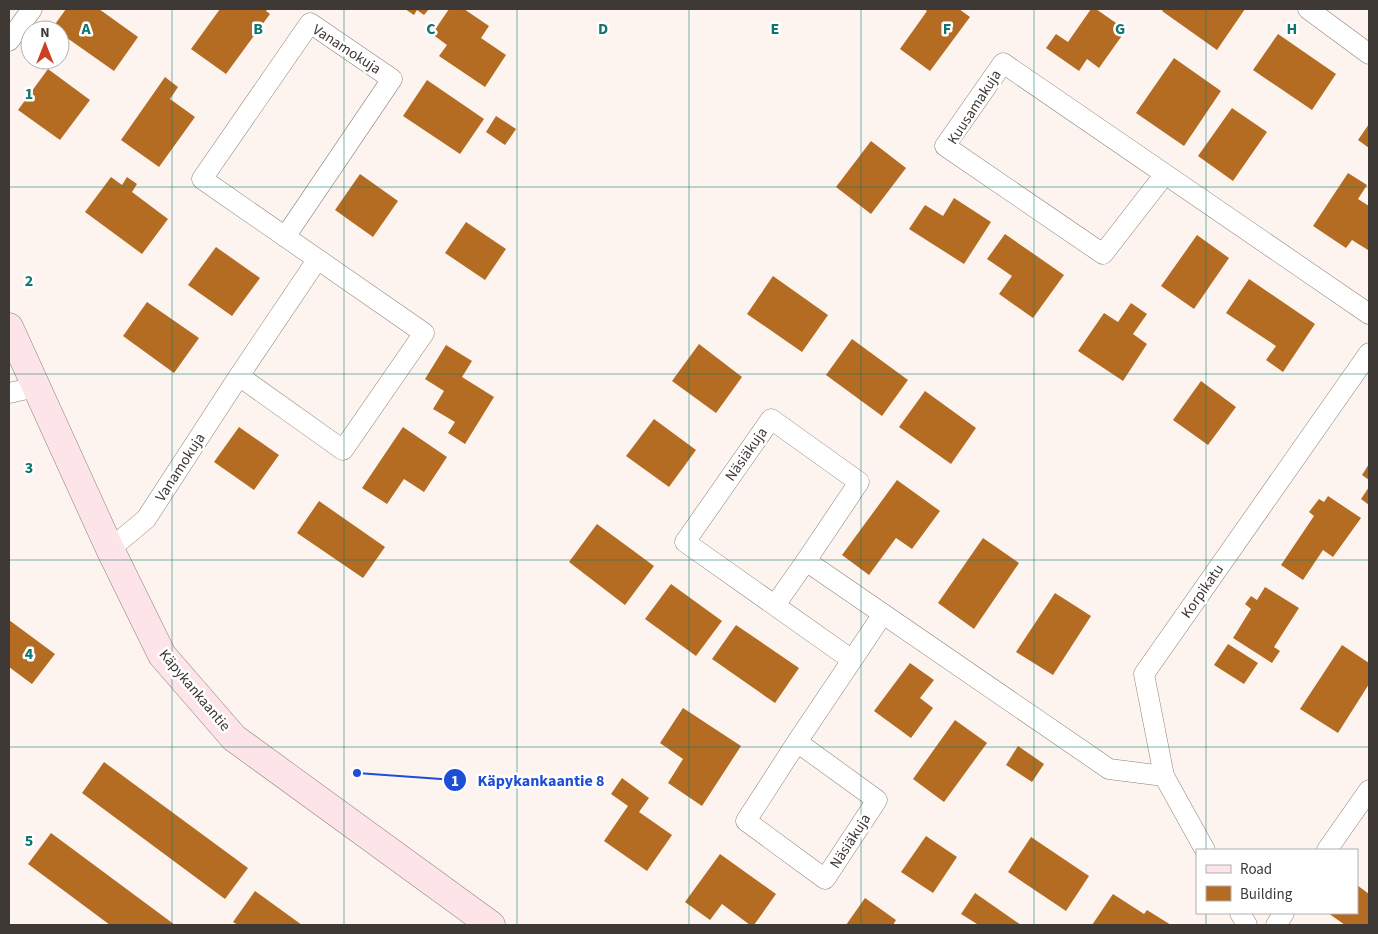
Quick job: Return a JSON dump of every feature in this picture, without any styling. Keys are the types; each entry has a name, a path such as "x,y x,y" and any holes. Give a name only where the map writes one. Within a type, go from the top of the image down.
{"street":[{"path":"9,41 32,9"},
{"path":"1308,9 1369,54"},
{"name":"Vanamokuja","path":"239,376 343,450 424,333 202,180 310,23 392,79 285,237"},
{"name":"Kuusamakuja","path":"1165,174 1103,254 944,146 1002,62 1369,314"},
{"name":"Vanamokuja","path":"110,549 146,519 317,260"},
{"name":"Käpykankaantie","path":"9,326 110,549 162,655 234,738 491,925"},
{"name":"Korpikatu","path":"1204,849 1164,776 1144,674 1369,353"},
{"path":"9,393 36,387"},
{"name":"Näsiäkuja","path":"775,605 859,482 771,419 685,542 852,660"},
{"path":"806,561 1109,769 1164,776"},
{"name":"Näsiäkuja","path":"796,742 877,800 825,879 746,821 796,742 883,614"},
{"path":"1329,849 1369,790"},
{"path":"1241,914 1247,925"},
{"path":"1276,925 1283,914"}],"building":[{"path":"66,9 99,9 138,37 114,71 70,40 70,20 58,20"},
{"path":"220,9 268,9 266,11 270,14 226,74 191,49"},
{"path":"405,9 429,9 424,15 417,10 414,15"},
{"path":"449,9 464,9 489,26 481,38 506,55 485,87 439,56 447,45 432,34"},
{"path":"924,9 959,9 970,17 930,71 900,49 927,11"},
{"path":"1091,9 1096,9 1126,30 1099,68 1087,59 1079,71 1046,48 1056,34 1068,42"},
{"path":"1164,9 1245,9 1217,50 1162,11"},
{"path":"1278,34 1336,74 1312,110 1253,70"},
{"path":"1174,58 1221,91 1184,146 1136,113"},
{"path":"47,70 90,100 60,140 18,110"},
{"path":"165,77 178,87 170,99 195,117 159,167 121,140"},
{"path":"427,80 484,119 460,154 403,116"},
{"path":"1232,108 1267,132 1233,181 1198,156"},
{"path":"496,116 516,129 505,145 486,132"},
{"path":"1369,124 1369,148 1358,140"},
{"path":"871,141 906,168 871,214 836,187"},
{"path":"1348,173 1367,185 1358,199 1369,206 1368,250 1352,240 1346,248 1313,226"},
{"path":"360,174 398,201 373,237 335,210"},
{"path":"111,177 122,185 127,177 137,184 132,192 168,219 142,254 85,212"},
{"path":"954,198 991,222 964,264 909,229 925,205 943,216"},
{"path":"466,222 506,249 485,280 445,253"},
{"path":"1005,234 1064,275 1033,318 999,294 1012,276 987,259"},
{"path":"1197,235 1229,258 1194,309 1161,286"},
{"path":"216,247 260,278 232,316 188,285"},
{"path":"773,276 828,315 802,352 747,314"},
{"path":"1249,279 1315,324 1283,372 1266,360 1276,346 1226,313"},
{"path":"147,302 199,338 174,373 123,336"},
{"path":"1131,303 1147,314 1133,334 1147,344 1123,381 1078,351 1104,313 1118,322"},
{"path":"852,339 908,380 882,416 826,375"},
{"path":"699,344 742,377 716,413 672,381"},
{"path":"446,345 472,361 462,377 494,397 465,444 448,433 455,422 433,409 444,391 425,379"},
{"path":"1201,381 1236,407 1208,445 1173,420"},
{"path":"925,391 976,428 951,464 899,427"},
{"path":"654,419 696,450 669,487 626,456"},
{"path":"239,427 279,455 254,490 214,462"},
{"path":"403,427 447,457 424,492 404,479 387,504 362,488"},
{"path":"1369,464 1369,480 1362,475"},
{"path":"897,480 940,511 912,549 896,538 869,575 842,555"},
{"path":"1369,487 1369,505 1361,499"},
{"path":"1328,496 1361,518 1333,557 1323,550 1303,580 1281,565 1314,516 1309,512 1319,499 1324,502"},
{"path":"319,501 385,547 363,578 297,533"},
{"path":"597,524 654,566 625,605 569,562"},
{"path":"983,538 1019,563 974,629 938,603"},
{"path":"671,584 722,621 696,656 645,619"},
{"path":"1265,587 1299,608 1274,647 1280,651 1272,663 1233,638 1251,609 1245,604 1251,596 1257,600"},
{"path":"1055,593 1091,616 1053,675 1016,652"},
{"path":"9,620 55,654 32,684 9,667"},
{"path":"736,625 799,668 775,703 712,659"},
{"path":"1228,644 1258,663 1244,684 1214,665"},
{"path":"1342,645 1369,663 1369,684 1338,733 1300,709"},
{"path":"910,663 934,680 920,698 933,708 911,738 874,711"},
{"path":"683,708 741,746 702,806 668,783 683,759 660,743"},
{"path":"955,720 987,743 944,802 913,779"},
{"path":"1018,746 1044,764 1032,782 1006,765"},
{"path":"104,762 248,868 225,899 82,793"},
{"path":"622,778 649,798 639,812 672,835 647,871 604,841 628,806 611,794"},
{"path":"51,833 175,925 110,925 28,864"},
{"path":"926,836 957,857 933,893 901,872"},
{"path":"1031,837 1089,876 1066,911 1008,872"},
{"path":"720,854 776,894 754,925 750,925 722,904 710,920 685,902"},
{"path":"1358,886 1369,894 1369,925 1345,925 1329,914 1358,914"},
{"path":"255,891 302,925 238,925 233,922"},
{"path":"975,893 1021,925 976,925 961,914"},
{"path":"1113,894 1144,914 1147,910 1171,925 1092,925"},
{"path":"865,898 896,920 893,925 846,925"}],"place":[{"name":"Käpykankaantie 8","path":"357,773"}]}
